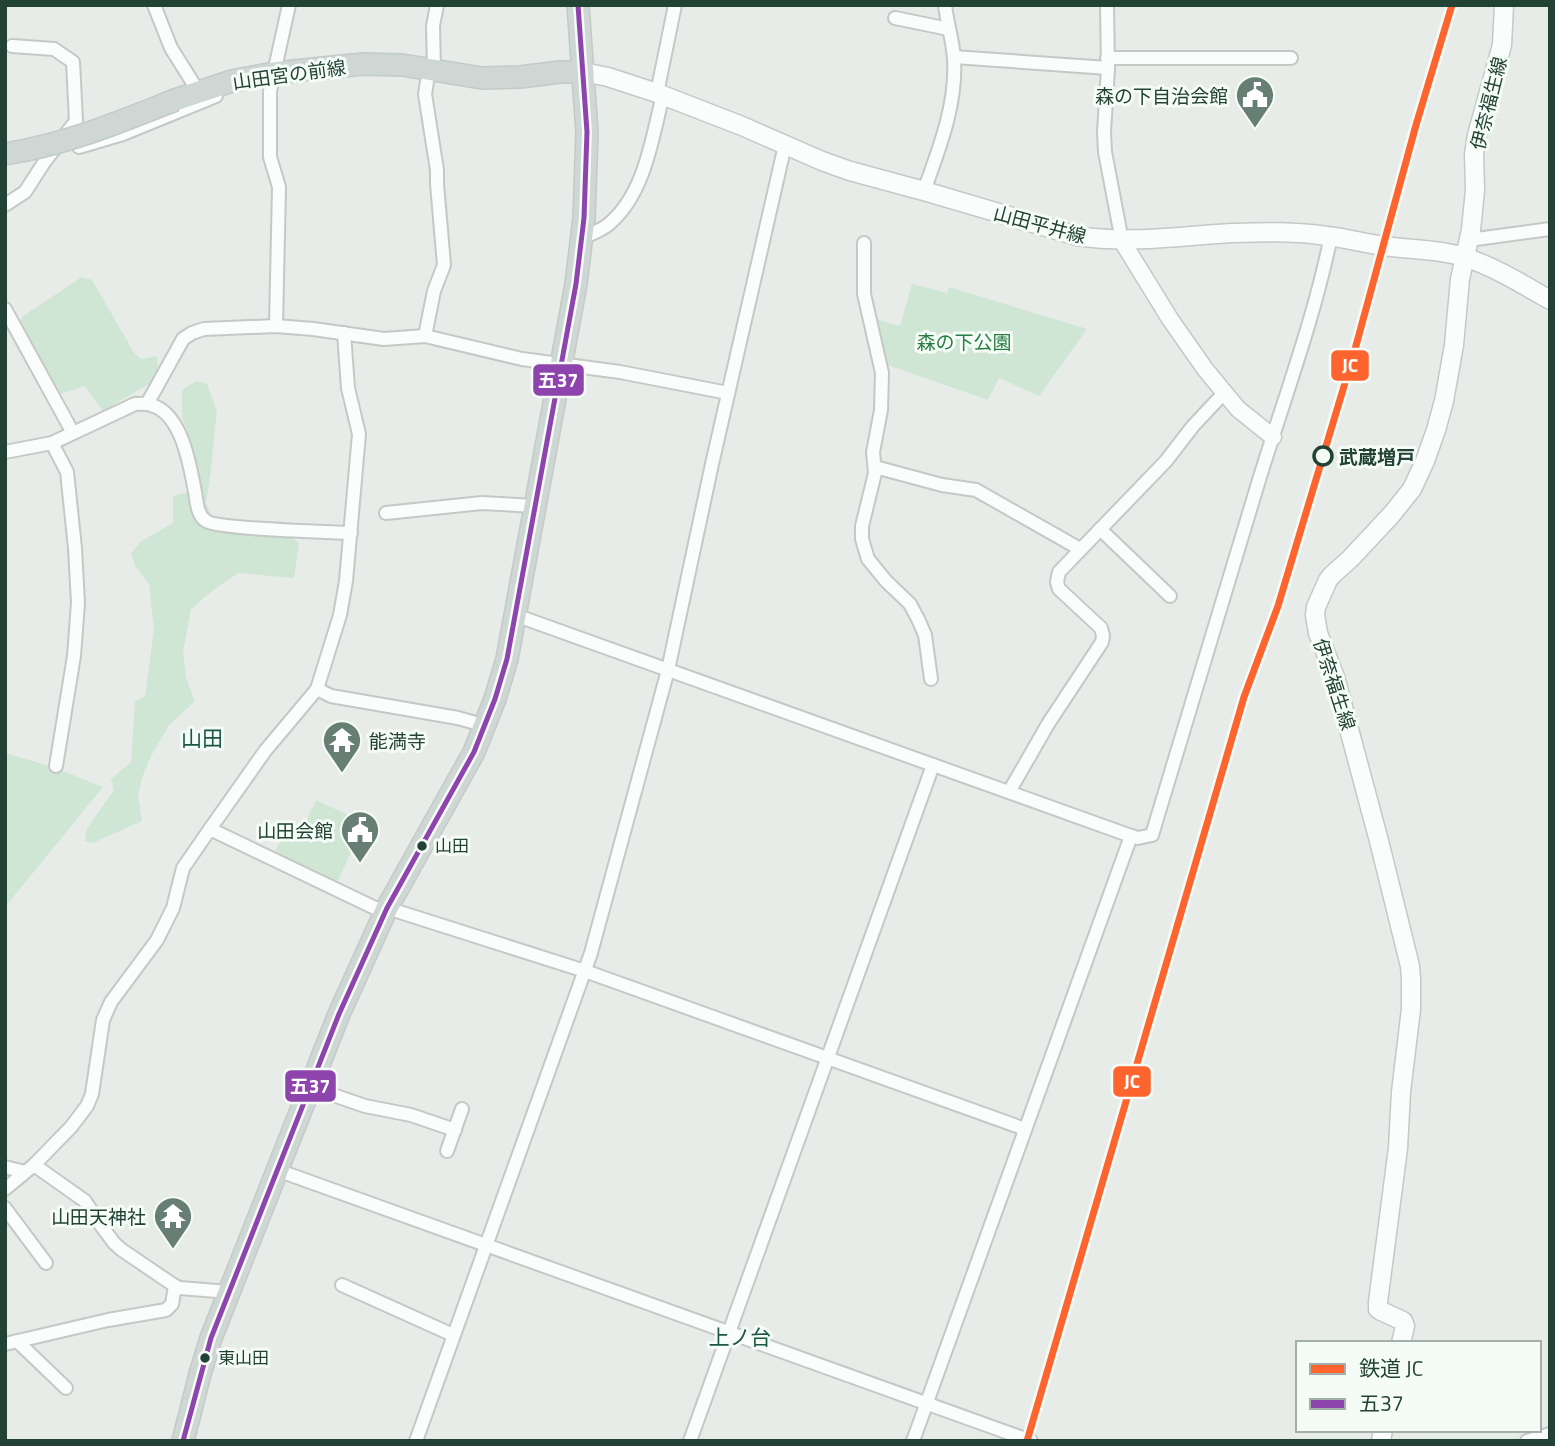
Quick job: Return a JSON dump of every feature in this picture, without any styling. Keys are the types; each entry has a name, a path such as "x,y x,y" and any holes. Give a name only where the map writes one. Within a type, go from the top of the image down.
{"main road":[{"path":"183,1441 211,1338 339,1014 387,908 461,778 486,726 507,659 562,364 581,239 587,162 578,5"},
{"name":"伊奈福生線","path":"1401,1341 1405,1326 1403,1321 1378,1309 1378,1302 1398,1158 1401,1092 1410,1019 1410,966 1351,735 1335,677 1318,633 1315,615 1328,580 1392,514 1412,489 1425,461 1444,401 1475,190 1474,154 1502,45 1504,5"},
{"name":"山田宮の前線","path":"5,154 78,138 198,91 274,73 376,63 482,78 583,72"},
{"name":"山田平井線","path":"583,72 616,79 660,94 850,171 1077,236 1122,241 1287,232 1331,236 1380,246 1438,251 1467,249 1485,264 1550,300"}],"street":[{"path":"154,5 171,48 198,91"},
{"path":"276,326 279,187 271,157 270,91 289,5"},
{"path":"425,336 434,290 444,265 437,170 425,94 432,70 433,26 437,5"},
{"path":"581,239 609,224 638,186 660,94 675,5"},
{"path":"924,191 947,120 954,80 954,57 945,5"},
{"path":"1107,5 1105,152 1122,241 1170,319 1224,393 1238,409 1273,437"},
{"path":"895,18 948,29"},
{"path":"5,205 25,192 76,121 73,62 54,49 12,46"},
{"path":"954,57 1107,63 1292,58"},
{"path":"51,155 122,134 195,105 229,90 232,81"},
{"path":"416,1441 585,971 668,670 785,145"},
{"path":"1467,249 1550,229"},
{"path":"516,615 1130,836 1138,838 1152,835 1313,309 1331,236"},
{"path":"864,243 864,294 882,373 881,410 873,452 875,467 862,526 862,539 868,559 910,604 918,619 925,635 931,679"},
{"path":"5,309 73,433"},
{"path":"147,404 183,339 192,333 204,329 276,326 384,339 425,336 522,359 620,372 728,393"},
{"path":"5,1189 71,1127 87,1106 92,1094 103,1020 111,1002 157,940 173,908 183,868 265,751 317,689 341,615 359,434 348,388 344,333"},
{"path":"1009,792 1048,724 1102,642 1101,628 1059,589 1059,572 1166,461 1193,426 1224,393"},
{"path":"5,452 52,443 135,404 147,404 164,412 175,425 187,454 200,514 208,523 351,533"},
{"path":"52,443 67,471 78,603 74,656 55,766"},
{"path":"875,467 942,485 976,490 1080,549"},
{"path":"386,513 482,503 536,506"},
{"path":"1100,528 1170,596"},
{"path":"317,689 331,696 457,718 486,726"},
{"path":"690,1441 933,765"},
{"path":"210,829 375,908 387,908 585,971 1025,1129"},
{"path":"913,1441 1130,836"},
{"path":"310,1087 365,1106 411,1115 455,1130"},
{"path":"447,1151 462,1110"},
{"path":"5,1167 29,1168 85,1200 107,1234 122,1251 176,1286 229,1292"},
{"path":"277,1170 1031,1441"},
{"path":"5,1208 46,1263"},
{"path":"342,1285 453,1335"},
{"path":"11,1342 166,1310 172,1304 176,1286"},
{"path":"11,1342 66,1388"},
{"path":"1527,1441 1550,1434"}],"green space":[{"path":"82,277 92,280 133,351 141,359 157,356 158,369 152,382 103,411 85,386 57,395 17,325 23,316"},
{"name":"森の下公園","path":"912,284 947,293 949,287 1087,329 1039,396 999,378 988,400 885,364 872,318 900,326"},
{"path":"196,381 207,384 217,411 206,503 213,519 289,533 299,544 294,578 238,573 191,609 183,652 186,678 195,701 169,725 151,756 138,796 142,821 93,843 85,841 87,828 114,790 111,779 131,762 135,701 145,696 154,629 149,584 135,566 131,554 140,542 173,523 173,496 199,489 191,443 182,417 182,390"},
{"path":"5,753 53,767 103,787 5,907"},
{"path":"316,800 365,823 336,884 274,854 288,825 301,831"}],"rail line":[{"name":"JC","path":"1027,1441 1244,697 1278,606 1354,353 1416,125 1452,5"}],"transit line":[{"name":"五37","path":"183,1441 211,1338 339,1014 387,908 474,752 507,659 576,284 584,218 587,132 578,5"}],"place":[{"name":"森の下自治会館","path":"1255,129"},
{"name":"武蔵増戸","path":"1323,456"},
{"name":"能満寺","path":"342,774"},
{"name":"山田","path":"422,846"},
{"name":"山田会館","path":"360,864"},
{"name":"山田天神社","path":"173,1250"},
{"name":"東山田","path":"205,1358"}],"district":[{"name":"山田","path":"202,738"},
{"name":"上ノ台","path":"740,1337"}]}
